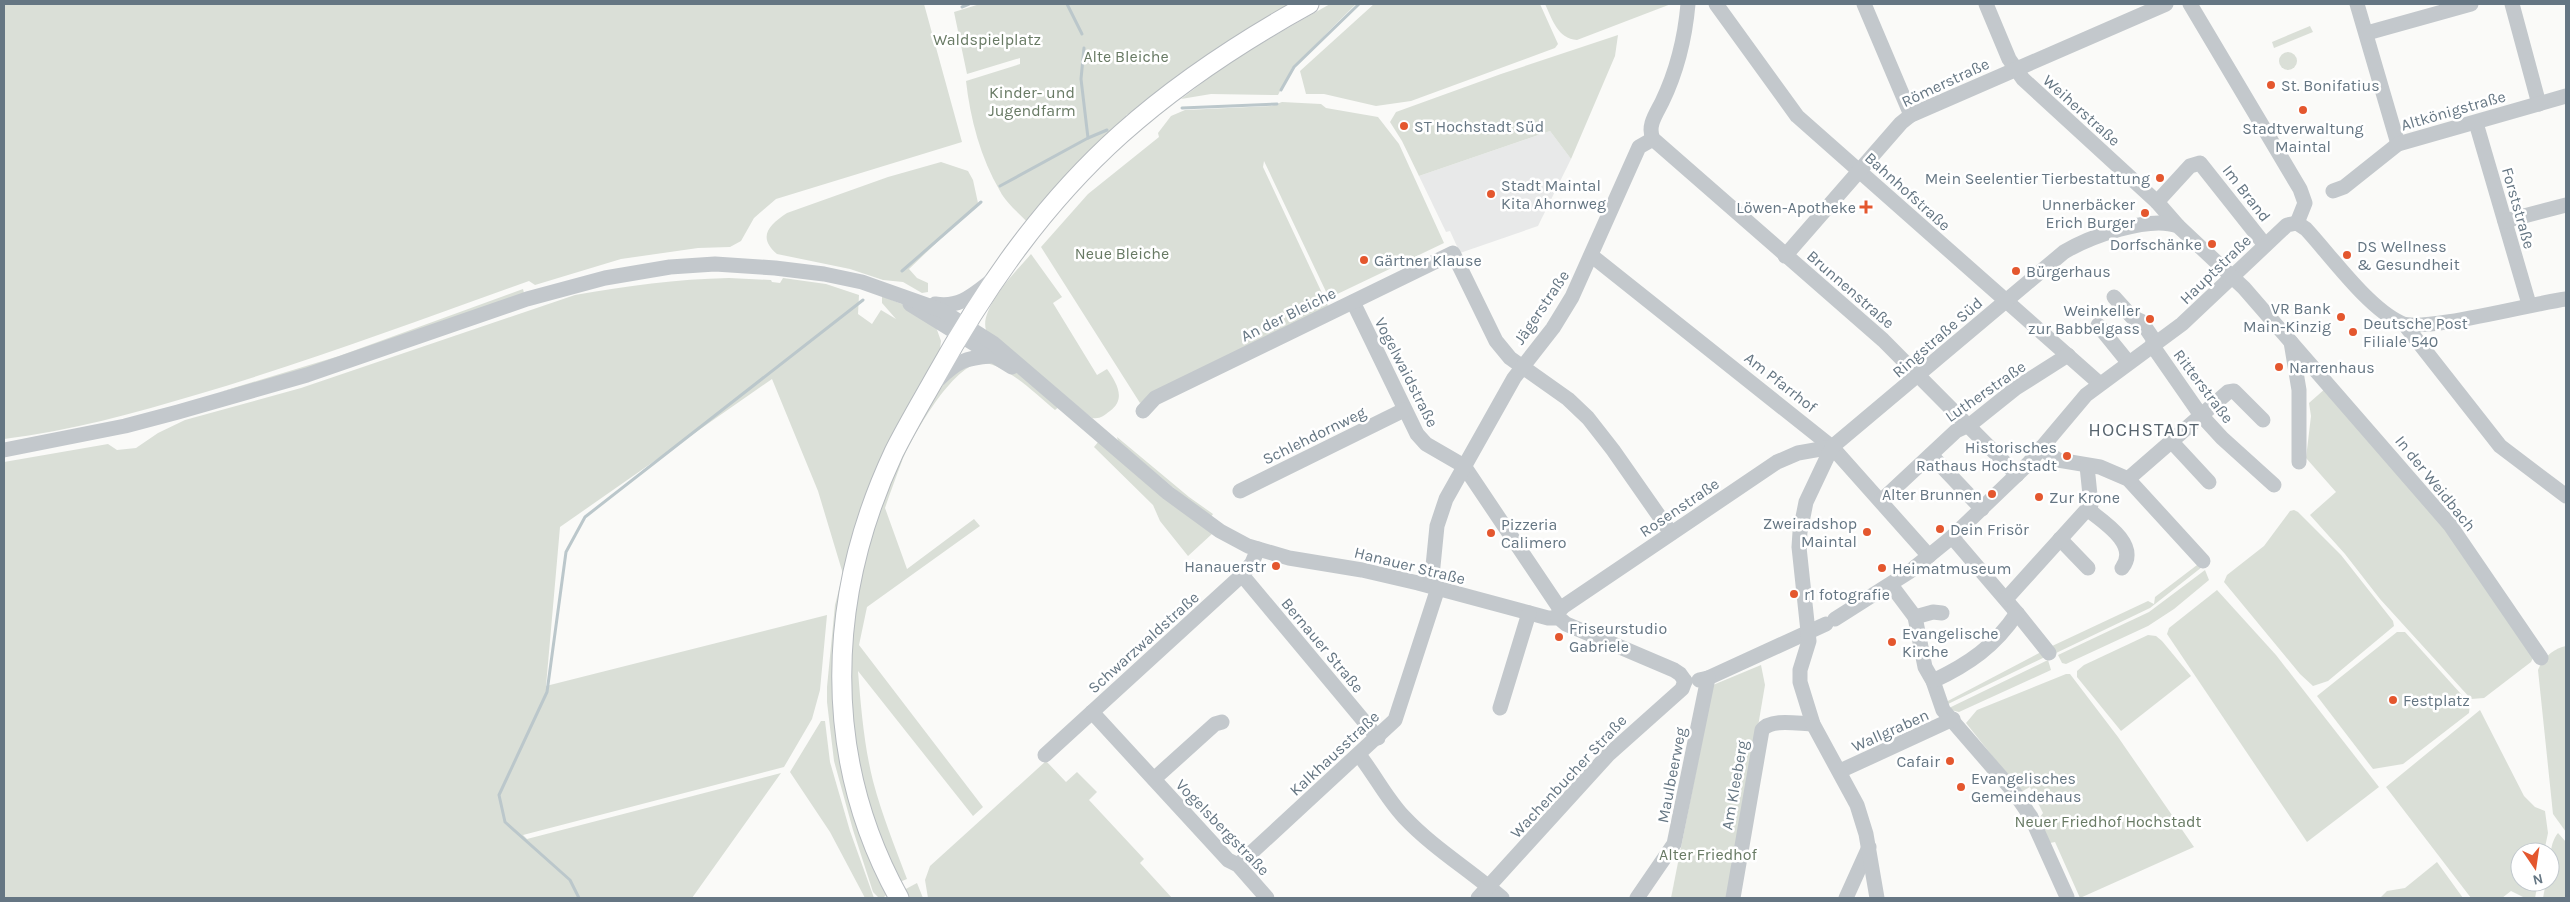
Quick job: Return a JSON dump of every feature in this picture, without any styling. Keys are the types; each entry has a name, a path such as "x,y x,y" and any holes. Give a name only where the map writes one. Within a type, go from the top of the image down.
{"main road":[{"path":"899,898 871,841 854,789 843,726 842,649 854,576 875,502 893,454 962,330 993,280 1032,228 1120,136 1176,90 1225,54 1309,4"}],"street":[{"path":"1653,139 1650,131 1652,122 1670,86 1679,58 1688,4"},
{"name":"Bahnhofstraße","path":"1716,4 1793,112 2099,383"},
{"path":"1864,4 1911,115"},
{"name":"Weiherstraße","path":"1986,4 2015,69 2023,79 2157,202 2178,226"},
{"name":"Römerstraße","path":"1786,256 1901,122 1911,115 2166,4"},
{"path":"2190,4 2300,189 2305,203 2301,226 2388,316 2405,324 2429,325 2528,304 2566,299"},
{"path":"2357,4 2398,144"},
{"path":"2367,33 2471,4"},
{"path":"2512,4 2539,104"},
{"name":"Altkönigstraße","path":"2333,192 2344,187 2398,144 2566,96"},
{"name":"Forststraße","path":"2476,123 2506,221 2528,304"},
{"name":"Jägerstraße","path":"1464,466 1522,366 1566,307 1592,256 1640,147 1653,139"},
{"name":"Brunnenstraße","path":"1653,139 1888,344 1966,426 2017,475"},
{"name":"Im Brand","path":"2157,202 2190,166 2198,162 2204,166 2266,244"},
{"path":"2506,221 2566,205"},
{"name":"Ringstraße Süd","path":"1877,898 1869,847 1857,805 1813,724 1799,675 1808,645 1800,561 1800,532 1811,489 1832,447 2064,252 2080,242 2105,233 2165,223 2178,226"},
{"name":"Hauptstraße","path":"1808,634 1891,584 1952,537 2017,475 2042,448 2074,408 2099,383 2197,311 2287,225 2301,226"},
{"path":"2178,226 2232,276"},
{"name":"An der Bleiche","path":"1142,411 1156,398 1453,254 1492,337 1510,358 1522,366"},
{"name":"Am Pfarrhof","path":"1592,256 1832,447 1929,556"},
{"path":"4,450 125,426 169,414 307,375 527,300 582,284 651,269 715,264 776,268 843,278 895,295 948,306 970,298 993,280"},
{"name":"In der Weidbach","path":"2232,276 2291,340 2450,525 2541,658"},
{"path":"895,295 962,330"},
{"path":"2114,297 2132,317 2141,320 2154,344"},
{"path":"924,302 941,310 962,330"},
{"name":"Vogelwaidstraße","path":"1353,302 1404,410 1422,441 1464,466"},
{"path":"2405,324 2500,446 2566,496"},
{"path":"2098,325 2128,362"},
{"name":"Hanauer Straße","path":"962,330 991,356 1035,380"},
{"name":"Hanauer Straße","path":"962,330 993,343 1168,493 1220,530 1258,549 1434,587 1528,614 1548,618 1559,614 1566,624 1674,670 1685,681"},
{"path":"2291,340 2299,390 2300,462"},
{"name":"Ritterstraße","path":"2154,344 2200,414 2222,438 2274,485"},
{"name":"Lutherstraße","path":"1881,500 1956,431 1966,426 2016,388 2068,355"},
{"path":"931,387 955,363 972,357 991,356"},
{"path":"1522,366 1568,400 1594,426 1671,533"},
{"path":"2128,479 2200,414 2228,392 2234,391 2263,420"},
{"name":"Schlehdornweg","path":"1240,492 1404,410"},
{"path":"2171,441 2209,482"},
{"name":"Rosenstraße","path":"1559,614 1671,533 1784,458 1798,453 1832,447"},
{"path":"2042,448 2058,460 2087,466 2100,466 2128,479 2203,560"},
{"path":"1931,455 1982,508"},
{"path":"1464,466 1559,614"},
{"name":"Kalkhausstraße","path":"1238,865 1391,726 1398,714 1434,587 1439,515 1464,466"},
{"path":"2006,599 2091,505 2087,466"},
{"path":"2087,509 2108,526 2127,548 2128,554 2122,568"},
{"path":"1952,537 2017,612 2048,653"},
{"path":"2060,539 2088,568"},
{"name":"Schwarzwaldstraße","path":"1045,755 1242,575 1252,563 1258,549"},
{"name":"Bernauer Straße","path":"1242,575 1378,738"},
{"path":"1891,584 1915,617 1925,667 1933,681 1943,710 1953,719 2031,817 2067,897"},
{"path":"1933,681 1963,666 1989,648 2017,612"},
{"path":"1915,617 1942,613"},
{"path":"1500,708 1528,614"},
{"path":"1685,681 1708,678 1808,634"},
{"name":"Maulbeerweg","path":"1637,898 1674,844 1708,678"},
{"name":"Wachenbucher Straße","path":"1483,893 1608,755 1682,689 1685,681"},
{"name":"Vogelsbergstraße","path":"1092,712 1228,860 1238,865 1267,898"},
{"name":"Wallgraben","path":"1840,771 1953,719"},
{"name":"Vogelsbergstraße","path":"1154,779 1215,724 1222,722"},
{"name":"Am Kleeberg","path":"1733,898 1762,730 1765,726 1775,724 1813,724"},
{"path":"1359,755 1388,799 1405,818 1483,893 1502,898"},
{"path":"1846,898 1869,847"}],"shaded area":[{"name":"Stadt Maintal Kita Ahornweg","path":"1550,131 1571,159 1538,226 1460,253 1450,231 1446,232 1419,176"}],"green space":[{"path":"4,4 924,4 962,142 776,199 754,218 741,241 730,247 698,248 621,259 535,285 529,281 324,354 199,394 102,421 29,436 4,439"},
{"path":"980,4 1288,4 1221,48 1143,110 1126,115 1128,123 1028,223 1006,200 993,179 977,138 970,109 966,81 1020,64 1020,58 967,74 954,12"},
{"name":"Alte Bleiche","path":"1330,4 1356,4 1292,68 1278,95 1211,94 1181,99 1232,60"},
{"path":"1374,4 1540,4 1558,44 1555,48 1411,101 1376,106 1324,94 1306,94 1300,71"},
{"path":"1545,4 1671,4 1577,40 1570,39 1560,32"},
{"path":"2310,26 2313,32 2274,48 2272,42"},
{"path":"1618,35 1615,56 1571,159 1550,131 1419,176 1402,141 1390,122 1396,112"},
{"path":"2284,52 2292,52 2297,57 2295,68 2284,70 2279,65 2279,57"},
{"name":"Neue Bleiche","path":"1282,102 1321,104 1326,108 1378,117 1399,144 1444,243 1329,298 1264,161 1263,167 1329,308 1140,403 1041,247 1088,194 1159,137 1158,133 1171,116 1185,110 1271,106"},
{"path":"941,162 968,171 973,180 978,203 909,269 917,278 928,283 928,292 922,293 903,282 883,280 850,269 777,254 768,242 768,232 771,227 787,213 888,177"},
{"path":"1031,254 1062,297 1053,303 1097,375 1107,369 1114,379 1118,390 1118,401 1102,417 1092,418 993,339 986,330 985,321 994,300"},
{"path":"729,278 771,280 772,282 780,283 783,278 826,284 859,295 858,314 872,324 881,310 896,319 882,303 882,296 909,307 936,327 941,341 940,349 904,416 871,500 838,701 890,891 883,898 879,898 873,892 834,761 827,687 835,605 843,574 818,491 772,379 560,527 546,686 827,615 820,690 812,719 784,767 523,835 527,839 781,773 692,898 4,898 4,462 108,444 117,450 136,448 158,433 185,420 301,388 575,295 652,284"},
{"path":"523,289 525,297 306,371 220,392 339,356"},
{"path":"971,361 1000,364 1021,375 1060,406 1055,410 1013,375 994,365 985,363 973,365 961,373 948,386 925,418 902,461 887,502 885,508 907,569 974,519 980,526 867,607 859,645 983,807 973,816 858,671 865,740 873,781 907,879 897,883 867,812 848,699 856,595 881,503 918,422 945,382"},
{"path":"2326,388 2442,523 2533,658 2531,662 2484,698 2471,699 2380,599 2345,554 2310,515 2336,492 2306,458 2311,416 2309,403"},
{"path":"1117,437 1189,497 1213,514 1211,517 1118,441"},
{"path":"1099,441 1213,533 1188,556 1160,521 1153,505 1094,447"},
{"path":"2294,510 2341,555 2393,621 2394,626 2328,681 2313,686 2300,674 2224,582 2227,575 2264,546 2290,511"},
{"path":"2201,562 2202,567 2150,608 2054,654 2050,647 2148,601 2154,604 2155,597"},
{"path":"2205,570 2209,580 2174,609 2148,626 2066,664 2062,663 2058,655 2149,612"},
{"path":"2217,590 2276,655 2379,787 2307,842 2167,634 2169,628"},
{"name":"Festplatz","path":"2397,632 2405,632 2470,704 2469,713 2403,764 2373,769 2317,696"},
{"path":"2148,635 2156,636 2162,641 2191,676 2121,731 2077,677 2077,671 2084,665"},
{"path":"2566,646 2566,832 2553,814 2538,670 2549,654"},
{"path":"2043,651 2045,657 1948,704 1944,703"},
{"path":"2048,660 2051,670 1959,712 1951,710 1951,707"},
{"name":"Alter Friedhof","path":"1761,665 1765,685 1729,898 1671,898 1713,685"},
{"name":"Neuer Friedhof Hochstadt","path":"2070,674 2118,737 2194,847 2080,898 2055,842 2050,843 2038,820 2043,813 2030,787 2021,792 1966,723 1977,710"},
{"path":"2480,710 2524,796 2535,807 2545,811 2548,833 2546,842 2510,842 2510,892 2502,898 2471,898 2386,787"},
{"path":"821,721 825,721 830,762 850,831 874,898 865,898 830,832 790,772"},
{"path":"1046,761 1066,782 1077,772 1097,792 1089,800 1144,859 1140,863 1172,898 928,898 925,880 930,866"},
{"path":"2558,833 2566,842 2566,898 2543,898 2544,892 2560,892 2560,842 2554,842"},
{"path":"2437,862 2463,898 2380,898 2387,891 2405,888"},
{"path":"917,883 923,898 906,898 902,891"},
{"path":"2513,892 2536,892 2535,898 2525,898"}],"waterway":[{"path":"962,7 969,4"},
{"path":"1067,4 1082,34"},
{"path":"1281,90 1294,67 1359,4"},
{"path":"1084,48 1081,79 1088,138"},
{"path":"1182,108 1277,104"},
{"path":"1000,186 1088,138 1107,130"},
{"path":"902,271 981,202"},
{"path":"579,898 570,880 505,822 499,795 547,692 566,552 585,517 863,300"}],"place":[{"name":"St. Bonifatius","path":"2271,85"},
{"name":"Stadtverwaltung Maintal","path":"2303,110"},
{"name":"ST Hochstadt Süd","path":"1404,126"},
{"name":"Mein Seelentier Tierbestattung","path":"2160,178"},
{"name":"Stadt Maintal Kita Ahornweg","path":"1491,194"},
{"name":"Löwen-Apotheke","path":"1866,207"},
{"name":"Unnerbäcker Erich Burger","path":"2145,213"},
{"name":"Dorfschänke","path":"2212,244"},
{"name":"DS Wellness & Gesundheit","path":"2347,255"},
{"name":"Gärtner Klause","path":"1364,260"},
{"name":"Bürgerhaus","path":"2016,271"},
{"name":"VR Bank Main-Kinzig","path":"2341,317"},
{"name":"Weinkeller zur Babbelgass","path":"2150,319"},
{"name":"Deutsche Post Filiale 540","path":"2353,332"},
{"name":"Narrenhaus","path":"2279,367"},
{"name":"Historisches Rathaus Hochstadt","path":"2067,456"},
{"name":"Alter Brunnen","path":"1992,494"},
{"name":"Zur Krone","path":"2039,497"},
{"name":"Dein Frisör","path":"1940,529"},
{"name":"Zweiradshop Maintal","path":"1867,532"},
{"name":"Pizzeria Calimero","path":"1491,533"},
{"name":"Hanauerstr","path":"1276,566"},
{"name":"Heimatmuseum","path":"1882,568"},
{"name":"r1 fotografie","path":"1794,594"},
{"name":"Friseurstudio Gabriele","path":"1559,637"},
{"name":"Evangelische Kirche","path":"1892,642"},
{"name":"Festplatz","path":"2393,700"},
{"name":"Cafair","path":"1950,761"},
{"name":"Evangelisches Gemeindehaus","path":"1961,787"}],"district":[{"name":"HOCHSTADT","path":"2144,429"}],"park label":[{"name":"Waldspielplatz","path":"987,39"},
{"name":"Kinder- und Jugendfarm","path":"1032,101"}]}
